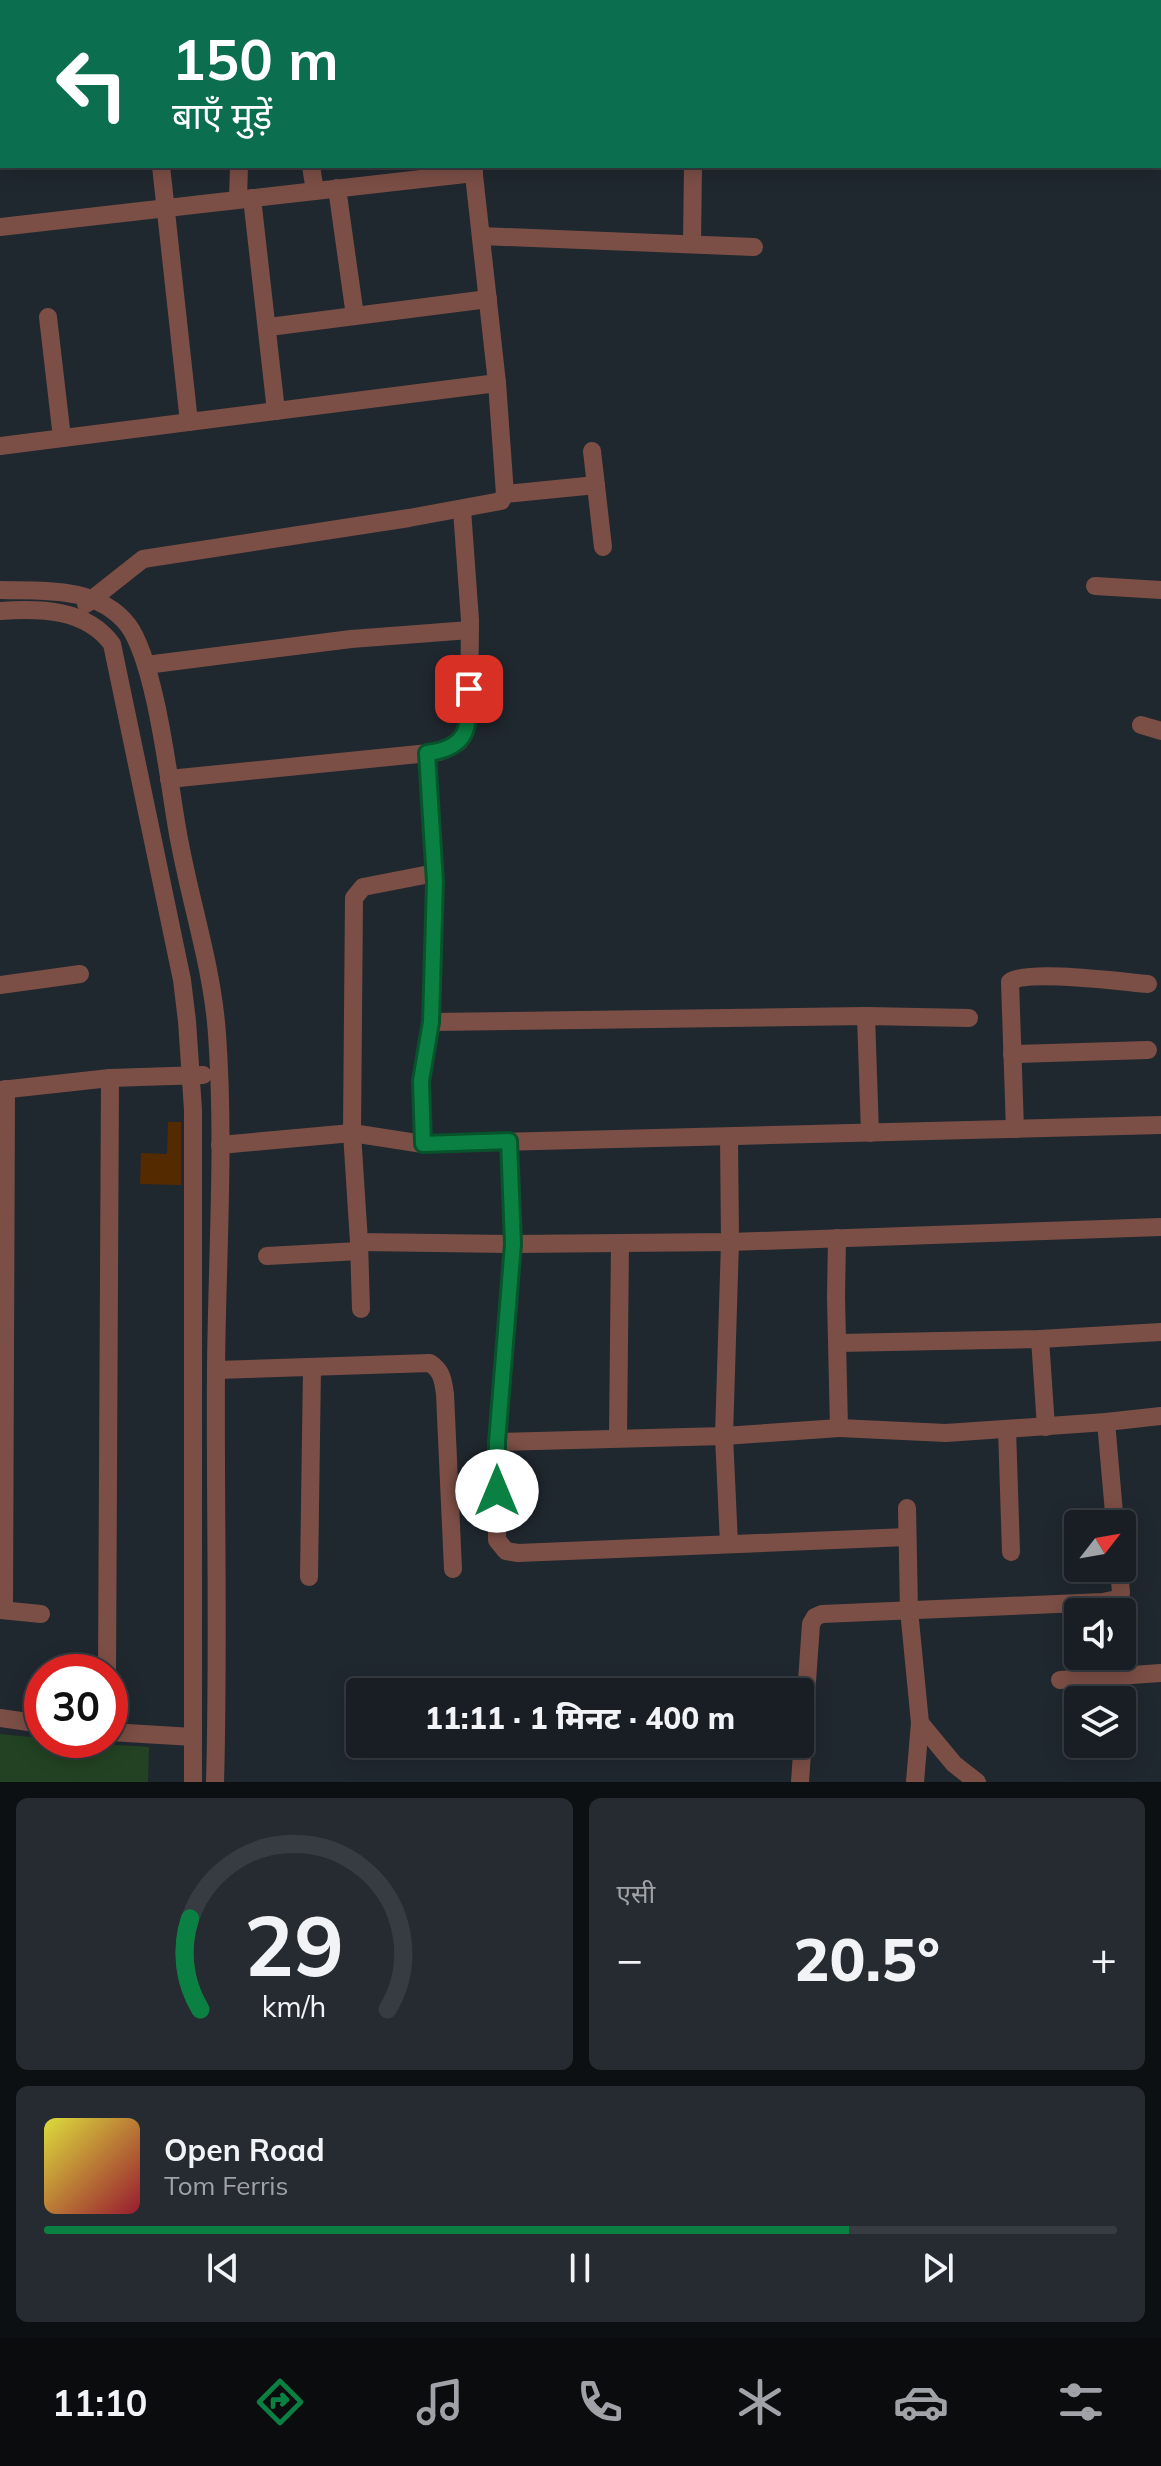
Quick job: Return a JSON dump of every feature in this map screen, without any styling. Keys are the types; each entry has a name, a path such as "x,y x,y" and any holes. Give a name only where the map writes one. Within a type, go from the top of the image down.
{"street":[{"path":"161,168 189,422"},
{"path":"239,168 269,327 276,411"},
{"path":"311,168 315,191"},
{"path":"692,244 693,168"},
{"path":"0,227 315,191 399,174 473,169 497,383 505,494 501,501 462,510 143,559 73,616"},
{"path":"337,188 355,316"},
{"path":"481,236 754,247"},
{"path":"269,327 488,299"},
{"path":"48,317 62,438"},
{"path":"0,446 497,383"},
{"path":"592,451 603,547"},
{"path":"505,494 596,485"},
{"path":"169,779 427,753 450,748 464,735 469,719 470,630 462,510"},
{"path":"1095,586 1161,590"},
{"path":"0,590 49,591 92,598 127,624 139,644 146,665 178,838 202,939 214,1008 220,1145 215,1782"},
{"path":"0,611 28,609 73,616 90,622 112,644 182,980 191,1075 193,1782"},
{"path":"146,665 351,639 470,630"},
{"path":"1141,725 1161,731"},
{"path":"423,1144 421,1081 431,1022 435,873 427,753"},
{"path":"361,1309 352,1133 354,898 363,887 435,873"},
{"path":"0,985 80,974"},
{"path":"1015,1129 1009,989 1014,978 1070,977 1148,984"},
{"path":"431,1022 866,1016 969,1018"},
{"path":"866,1016 870,1133"},
{"path":"1012,1054 1148,1050"},
{"path":"41,1614 2,1610 3,1090 110,1078 218,1074"},
{"path":"107,1654 110,1078"},
{"path":"220,1145 352,1133 423,1144 1161,1125"},
{"path":"729,1137 730,1242 724,1436 729,1544"},
{"path":"509,1141 513,1244 497,1442 497,1540 506,1551 518,1553 907,1537"},
{"path":"267,1256 359,1246 730,1242 1161,1227"},
{"path":"837,1238 839,1428"},
{"path":"618,1438 620,1243"},
{"path":"838,1343 1040,1339 1161,1332"},
{"path":"1040,1339 1046,1427"},
{"path":"216,1370 430,1363 438,1368 443,1377 445,1394 453,1569"},
{"path":"309,1577 312,1367"},
{"path":"497,1442 724,1436 839,1428 928,1433 1046,1427 1161,1416"},
{"path":"1106,1422 1114,1510"},
{"path":"1007,1429 1011,1552"},
{"path":"907,1508 909,1610 920,1723 915,1782"},
{"path":"800,1782 811,1624 815,1617 822,1614 1110,1601 1117,1599 1121,1593 1120,1582"},
{"path":"1060,1680 1161,1673"},
{"path":"0,1718 24,1721"},
{"path":"920,1723 954,1764 977,1782"},
{"path":"128,1733 193,1737"},
{"path":"193,1758 216,1757"}],"green space":[{"path":"0,1734 24,1736 24,1758 128,1758 128,1746 149,1747 148,1782 0,1782"}],"building":[{"path":"168,1122 181,1122 181,1185 140,1184 141,1153 167,1154"}],"route":[{"path":"469,689 469,719 464,735 450,748 427,753 435,882 431,1022 420,1094 423,1144 509,1141 513,1244 497,1442 497,1491"}]}
